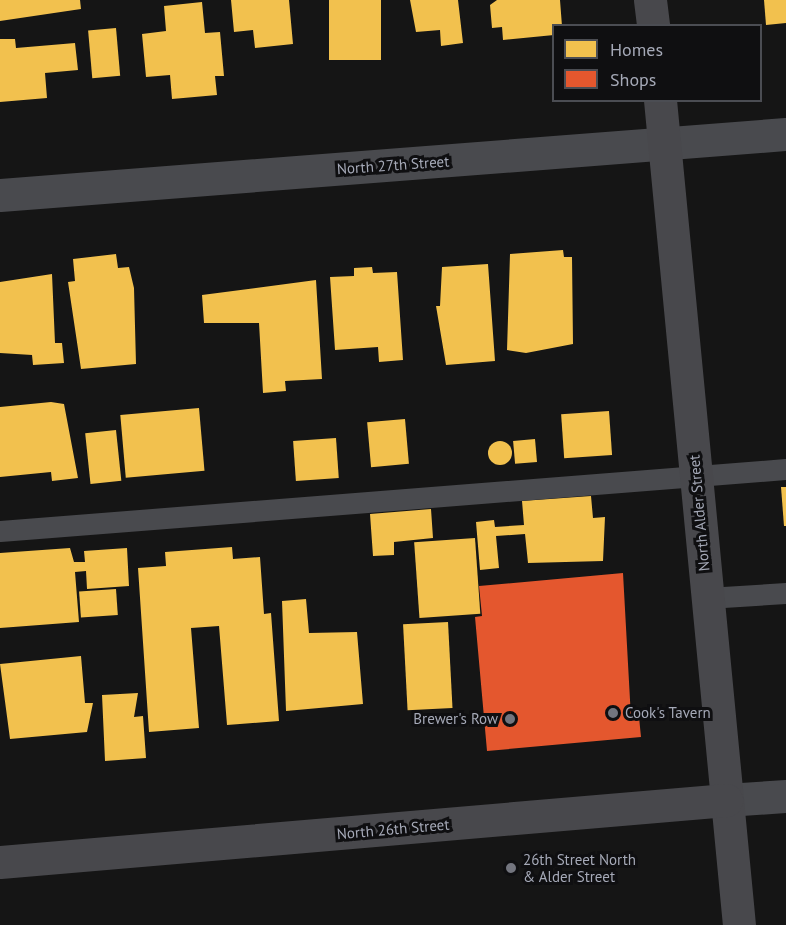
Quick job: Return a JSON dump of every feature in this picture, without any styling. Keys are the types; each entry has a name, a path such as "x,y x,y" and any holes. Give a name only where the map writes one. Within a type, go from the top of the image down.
{"street":[{"path":"650,0 652,24"},
{"name":"North Alder Street","path":"660,102 739,925"},
{"name":"North 27th Street","path":"0,195 786,134"},
{"name":"North 26th Street","path":"0,862 786,796"}],"lane":[{"path":"0,531 786,469"},
{"path":"707,598 786,593"}],"building: Homes":[{"path":"0,0 80,0 81,9 0,21"},
{"path":"231,0 289,0 293,44 255,48 253,30 234,32"},
{"path":"329,0 381,0 381,60 329,60"},
{"path":"410,0 458,0 463,43 441,46 440,30 416,32"},
{"path":"497,0 560,0 562,24 552,24 552,35 503,40 502,27 492,28 490,5"},
{"path":"764,0 786,0 786,23 766,25"},
{"path":"202,2 205,33 220,32 224,76 215,76 217,95 172,99 170,75 146,77 142,34 166,31 164,6"},
{"path":"116,28 120,76 92,78 88,30"},
{"path":"0,39 15,39 16,48 75,43 78,70 45,73 47,98 0,102"},
{"path":"563,250 564,257 572,257 573,344 526,353 507,350 510,254"},
{"path":"116,254 118,268 129,267 134,288 136,364 81,369 68,282 75,281 73,259"},
{"path":"488,264 495,361 446,365 436,306 440,306 442,267"},
{"path":"372,267 373,273 397,272 403,360 379,362 378,347 335,350 330,277 354,276 354,268"},
{"path":"52,274 55,343 62,343 64,363 33,365 32,355 0,353 0,282"},
{"path":"316,280 322,379 285,381 286,391 263,393 259,323 204,323 202,295"},
{"path":"51,402 64,404 78,478 52,481 51,472 0,477 0,407"},
{"path":"199,408 204,471 126,478 120,415"},
{"path":"609,411 612,455 564,458 561,414"},
{"path":"405,419 409,464 371,467 367,422"},
{"path":"116,430 121,481 91,484 85,433"},
{"path":"336,438 339,478 296,481 293,441"},
{"path":"535,439 537,462 515,464 513,441"},
{"path":"500,441 509,444 512,453 509,462 500,465 491,462 488,453 491,444"},
{"path":"781,487 786,487 786,526 784,526"},
{"path":"591,496 593,518 605,517 603,561 528,563 525,534 496,536 499,568 480,570 476,522 494,520 495,527 524,525 522,501"},
{"path":"431,509 433,538 394,542 394,555 373,556 370,514"},
{"path":"475,538 480,614 419,618 414,542"},
{"path":"232,547 233,559 260,557 264,614 271,613 279,721 227,725 219,626 191,628 199,728 149,732 138,568 166,566 165,552"},
{"path":"70,548 74,562 85,562 84,551 127,548 129,586 87,589 86,571 75,572 79,622 0,628 0,553"},
{"path":"116,589 118,615 81,618 79,592"},
{"path":"306,599 309,633 357,632 363,704 286,711 282,601"},
{"path":"448,622 453,708 408,710 403,624"},
{"path":"81,656 85,703 93,703 87,732 10,739 0,664"},
{"path":"138,693 134,717 143,716 146,758 105,761 102,695"}],"building: Shops":[{"path":"623,573 631,718 639,717 641,737 487,751 475,617 482,616 479,586"}],"place":[{"name":"Cook's Tavern","path":"613,713"},
{"name":"Brewer's Row","path":"510,719"},
{"name":"26th Street North & Alder Street","path":"511,868"}]}
